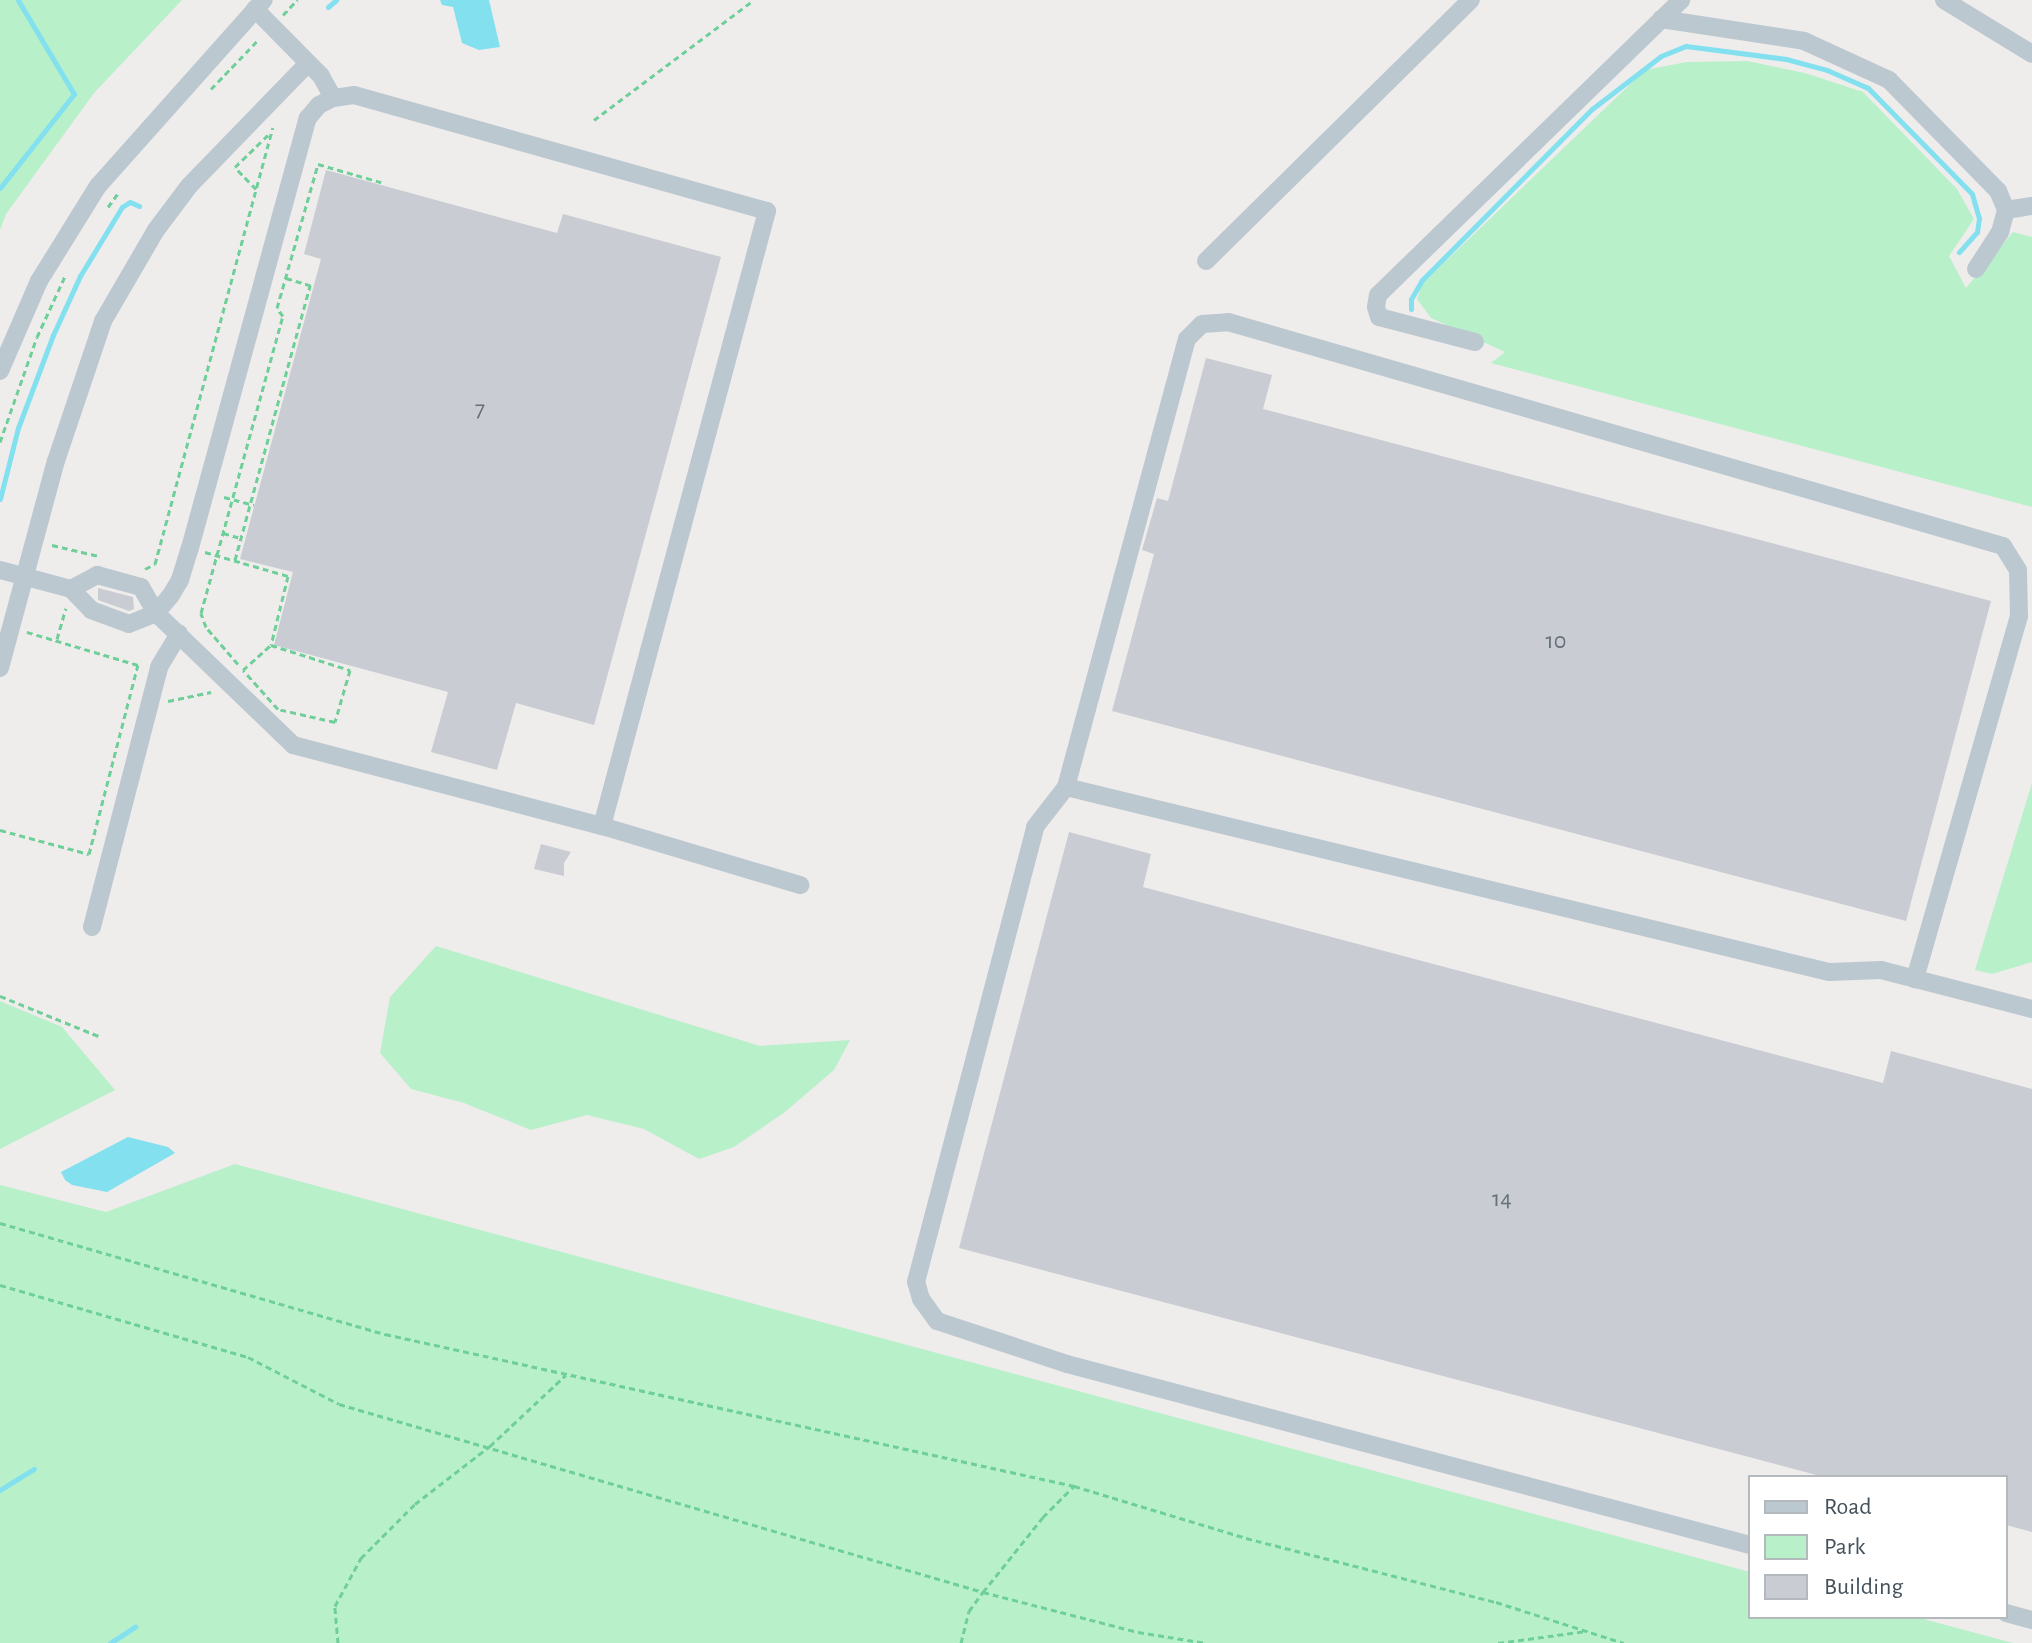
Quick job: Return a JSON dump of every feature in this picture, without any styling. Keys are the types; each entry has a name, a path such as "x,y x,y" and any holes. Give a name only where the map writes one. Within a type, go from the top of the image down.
{"street":[{"path":"1206,261 1471,0"},
{"path":"1475,342 1379,317 1376,307 1378,295 1681,0"},
{"path":"1944,0 2032,54"},
{"path":"0,371 39,281 98,186 260,4 272,26 321,76 333,98"},
{"path":"1661,19 1804,41 1871,69 1916,104 1998,191 2006,210 1994,245 1976,269"},
{"path":"0,668 33,542 85,368 103,321 156,230 189,186 308,63"},
{"path":"0,570 71,589 91,610 129,624 156,613 180,580 308,118 319,105 333,98 354,95 767,211 602,826"},
{"path":"2006,210 2032,206"},
{"path":"1748,1544 1082,1368 937,1321 921,1299 916,1282 1035,827 1066,787 1187,339 1202,324 1228,322 2003,546 2018,570 2019,616 1915,979"},
{"path":"71,589 97,575 141,587 156,613 236,676 293,745 602,826 800,885"},
{"path":"92,927 159,667 179,634"},
{"path":"1066,787 1829,972 1881,970 2032,1009"},
{"path":"2008,1614 2032,1620"}],"path":[{"path":"211,90 297,0"},
{"path":"594,120 754,0"},
{"path":"135,566 148,570 155,564 274,122"},
{"path":"256,189 235,167 272,132"},
{"path":"271,645 350,670 335,722 278,709 236,676 202,619 216,555 283,316 277,308 318,164 384,183"},
{"path":"105,212 123,187"},
{"path":"0,442 37,337 71,266"},
{"path":"235,560 310,285"},
{"path":"223,533 241,538"},
{"path":"33,542 60,544 109,558"},
{"path":"148,705 218,691 271,645 288,576 190,548"},
{"path":"0,830 89,854 138,665 10,627"},
{"path":"0,996 101,1037"},
{"path":"0,1223 385,1334 1074,1486 1246,1538 1496,1602 1624,1643"},
{"path":"0,1285 248,1357 339,1404 983,1592 1138,1632 1206,1643"},
{"path":"338,1643 335,1606 361,1558 415,1504 490,1446 566,1375"},
{"path":"961,1643 969,1611 1043,1517 1074,1486"},
{"path":"1498,1643 1587,1631"}],"green space":[{"path":"0,0 182,0 94,93 6,214 0,230"},
{"path":"1747,61 1805,73 1863,92 1957,189 1974,219 1949,256 1966,288 2013,232 2032,237 2032,507 1491,363 1505,352 1431,318 1417,299 1422,284 1645,70 1687,62"},
{"path":"2032,783 2032,962 1992,974 1975,970"},
{"path":"436,946 760,1046 850,1040 834,1070 785,1112 734,1147 699,1159 644,1129 587,1115 531,1130 464,1103 411,1089 380,1053 390,997"},
{"path":"0,1001 62,1027 115,1090 0,1149"},
{"path":"235,1164 1748,1571 1748,1619 1923,1619 2013,1643 0,1643 0,1185 106,1212"}],"water":[{"path":"440,0 489,0 500,47 479,50 462,43 453,7 442,5"},
{"path":"128,1137 168,1147 175,1153 107,1192 72,1185 65,1180 61,1172"}],"building":[{"path":"326,170 557,233 563,214 721,257 594,725 516,703 497,770 431,752 448,692 274,645 293,572 240,559 321,259 304,254"},
{"path":"1206,358 1272,375 1263,409 1991,601 1906,921 1112,711 1154,554 1142,550 1157,498 1168,501"},
{"path":"98,588 133,597 134,609 129,611 98,600"},
{"path":"1069,832 1151,854 1143,887 1883,1083 1891,1051 2032,1089 2032,1532 2008,1526 2008,1475 1816,1475 959,1248"},
{"path":"541,844 571,852 564,863 564,876 534,869"}],"waterway":[{"path":"0,188 74,94 18,0"},
{"path":"328,7 336,0"},
{"path":"1411,309 1411,299 1422,280 1592,109 1661,56 1686,46 1786,59 1827,70 1868,88 1972,194 1979,218 1977,232 1959,252"},
{"path":"0,499 18,428 53,335 80,276 122,207 130,202 139,206"},
{"path":"0,1490 34,1469"},
{"path":"110,1643 135,1627"}]}
